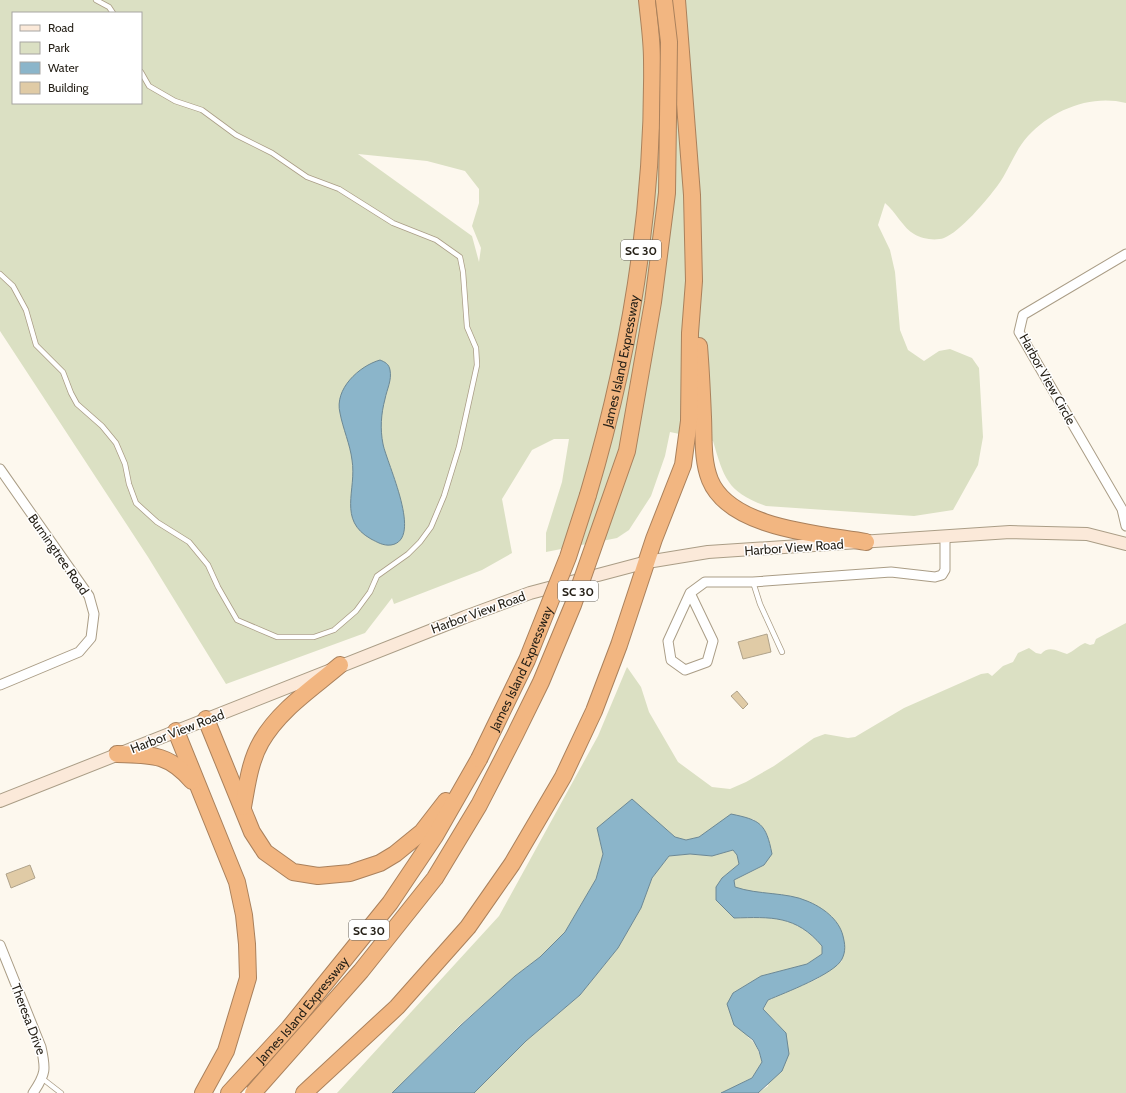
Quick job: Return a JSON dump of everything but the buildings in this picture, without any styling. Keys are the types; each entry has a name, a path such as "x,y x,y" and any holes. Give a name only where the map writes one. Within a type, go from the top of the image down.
{"highway":[{"name":"James Island Expressway","path":"233,1089 289,1028 390,903 435,836 479,759 527,660 568,557 599,459 616,394 642,249 650,154 652,59 647,0"},
{"name":"James Island Expressway","path":"253,1093 361,971 435,878 479,805 511,742 541,682 573,606 627,451 653,302 667,193 669,42 664,0"},
{"path":"677,0 692,195 694,281 702,376 704,454 710,480 718,495 740,512 783,528 866,542"},
{"path":"304,1093 397,1007 468,927 512,864 563,777 594,710 619,645 654,539 678,478 686,448 694,281"},
{"path":"243,807 250,771 260,742 282,714 340,665"},
{"path":"206,720 252,832 265,852 293,872 318,876 350,873 380,863 395,854 422,832 479,759"},
{"path":"176,731 236,882 244,915 248,978 226,1051 203,1093"},
{"path":"117,754 151,756 172,762 184,772 199,790"}],"main road":[{"name":"Harbor View Road","path":"0,801 206,720 340,665 530,593 647,562 708,552 1010,532 1087,534 1126,544"}],"street":[{"name":"Harbor View Circle","path":"1126,254 1023,315 1019,332 1122,509 1126,526"},
{"name":"Burningtree Road","path":"0,469 89,596 94,614 91,638 79,652 0,684"},
{"path":"690,593 713,641 707,662 685,670 671,660 668,641 690,593 705,582 753,582 891,572 935,577 942,575 945,570 945,536"},
{"name":"Theresa Drive","path":"0,945 41,1047 45,1064 43,1079"},
{"path":"33,1093 43,1079"}],"lane":[{"path":"96,0 109,7 112,12"},
{"path":"0,274 13,286 26,310 36,345 63,372 77,404 102,426 116,443 125,464 128,484 136,503 157,522 189,542 208,565 218,588 237,620 277,636 314,637 334,630 356,611 370,592 377,576 391,564 408,554 420,542 431,527 459,447 477,365 476,348 467,327 463,272 460,257 436,240 393,222 339,189 307,176 272,153 236,135 202,110 176,101 149,86 142,74"},
{"path":"753,582 760,604 782,652"},
{"path":"43,1079 60,1093"}],"green space":[{"path":"0,0 1126,0 1126,103 1099,101 1073,106 1060,112 1038,127 1023,142 1002,179 980,207 965,223 944,238 929,239 910,232 885,203 878,225 890,250 895,272 900,330 908,350 924,361 939,351 950,349 972,358 979,368 983,437 978,465 953,510 914,516 766,506 743,495 729,482 720,465 713,441 670,432 665,456 651,496 629,530 617,538 546,552 546,533 562,482 569,439 554,439 532,450 502,499 512,553 482,570 394,604 392,598 365,633 226,684 148,557 0,331","holes":["358,154 427,161 465,171 479,189 479,203 472,226 481,248 479,262 472,236"]},
{"path":"1126,623 1126,1093 758,1093 768,1086 778,1024 763,1010 768,1000 817,979 842,961 782,896 746,891 735,887 734,880 764,865 768,850 767,835 753,819 711,830 699,837 686,840 675,837 646,812 597,828 603,854 596,879 565,932 540,957 515,976 460,1025 392,1093 337,1093 499,916 598,736 627,667 641,687 649,712 678,762 712,787 730,789 746,782 774,766 814,738 825,734 848,738 855,737 904,708 981,674 988,673 992,676 1003,666 1013,662 1018,653 1029,648 1036,653 1041,654 1050,649 1067,654 1085,643 1090,645 1094,644 1096,639"},
{"path":"733,850 737,855 739,864 722,878 734,918 771,918 792,923 802,928 822,946 822,954 807,964 761,976 733,993 748,1037 755,1045 762,1062 752,1078 721,1093 474,1093 526,1041 580,995 618,948 641,908 652,878 669,856 690,854 712,856"}],"water":[{"path":"380,360 388,365 390,374 390,381 382,416 382,438 401,500 404,516 404,530 400,540 391,545 380,544 371,539 354,523 351,514 353,471 352,460 341,419 339,404 344,387 350,380 364,367"},
{"path":"632,799 675,837 686,840 699,837 731,814 755,821 764,829 772,854 764,865 734,880 735,887 744,890 799,898 824,910 838,924 843,936 845,950 842,959 837,965 820,977 768,1000 763,1009 786,1033 789,1054 782,1071 758,1093 721,1093 752,1078 762,1062 759,1051 753,1040 734,1025 727,1004 733,993 761,976 807,964 822,954 822,946 802,928 792,923 771,918 734,918 716,900 716,887 722,878 739,864 737,855 733,850 712,856 690,854 669,856 652,878 641,908 618,948 580,995 526,1041 474,1093 392,1093 460,1026 515,976 540,957 565,932 596,879 603,854 597,828"}]}
